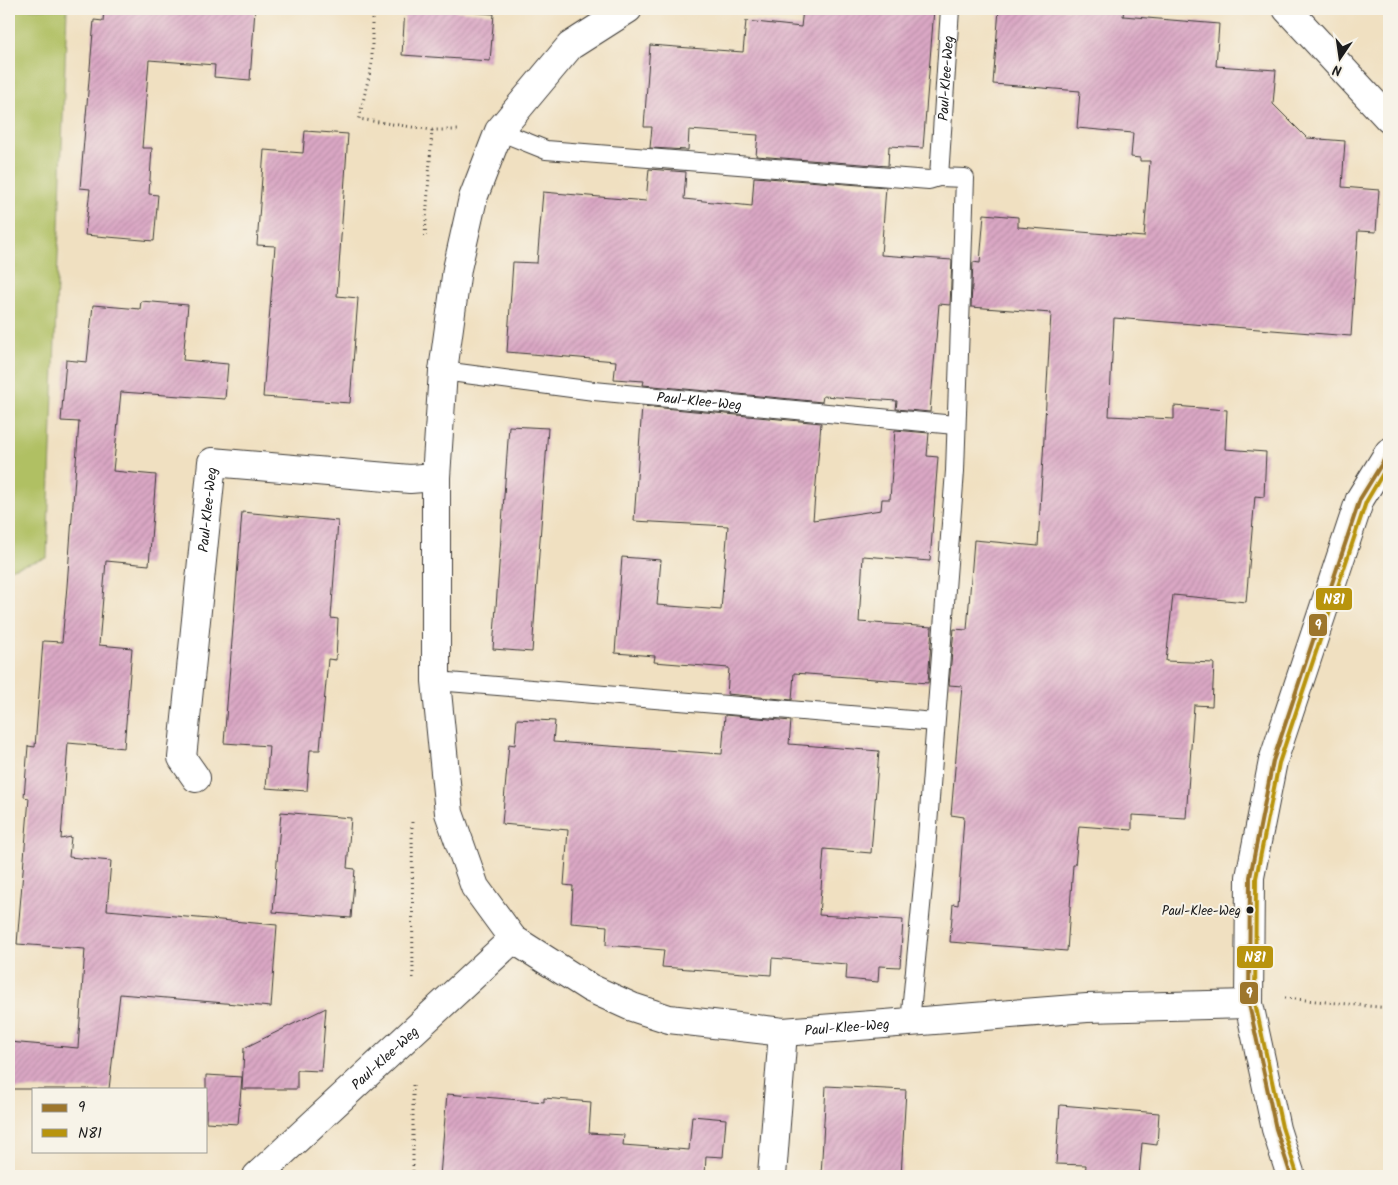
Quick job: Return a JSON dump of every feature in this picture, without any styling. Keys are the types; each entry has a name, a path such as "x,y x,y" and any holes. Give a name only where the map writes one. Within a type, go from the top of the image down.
{"street":[{"name":"Paul-Klee-Weg","path":"628,9 570,46 499,131 471,206 457,268 443,371 436,477 436,681 449,813 475,887 513,938 590,988 632,1007 669,1019 783,1032 1087,1008 1249,998"},
{"path":"1288,9 1389,119"},
{"path":"1291,1176 1276,1129 1249,998 1250,877 1273,761 1360,498 1389,452"},
{"name":"Paul-Klee-Weg","path":"196,778 182,758 212,462 410,479 436,477"},
{"name":"Paul-Klee-Weg","path":"257,1176 513,938"},
{"name":"Paul-Klee-Weg","path":"772,1176 783,1032"}],"lane":[{"name":"Paul-Klee-Weg","path":"939,177 950,9"},
{"path":"499,131 546,150 929,180 939,177 965,178 955,425 955,471 925,864 910,1023"},
{"name":"Paul-Klee-Weg","path":"443,371 594,391 955,425"},
{"path":"436,681 935,722"}],"path":[{"path":"372,9 372,62 359,119 432,130 499,131"},
{"path":"1249,998 1286,998 1389,1008"}],"green space":[{"path":"9,9 67,9 47,558 9,569"}],"building":[{"path":"104,9 255,9 250,80 214,77 215,65 149,60 142,148 152,148 149,194 158,195 154,241 85,235 90,189 80,188 94,20 103,21"},
{"path":"405,9 455,9 455,11 494,14 490,61 402,55"},
{"path":"803,9 934,9 923,148 889,146 888,166 756,156 758,135 689,130 688,150 650,148 652,127 644,127 650,45 743,52 746,21 801,27"},
{"path":"999,9 1124,9 1123,16 1219,24 1216,66 1276,70 1273,104 1307,138 1345,141 1342,187 1379,190 1376,232 1358,231 1351,336 1114,318 1109,416 1174,419 1174,406 1227,410 1225,449 1266,452 1264,497 1255,496 1246,602 1173,595 1166,661 1214,663 1212,706 1194,705 1186,818 1132,815 1132,830 1079,826 1075,865 1073,865 1067,951 950,942 953,904 958,905 964,817 951,815 962,686 949,685 954,629 967,630 974,540 1038,546 1051,313 971,307 973,262 980,263 984,214 1018,217 1018,227 1144,237 1150,161 1140,161 1140,158 1131,157 1133,133 1077,128 1080,91 993,84"},
{"path":"305,131 348,134 337,296 358,298 350,403 263,397 275,246 257,245 264,150 303,153"},
{"path":"649,169 686,172 684,199 752,206 754,177 886,187 881,255 952,260 950,305 939,304 930,412 896,409 897,401 823,396 822,402 643,385 644,381 614,379 616,361 507,352 513,262 537,263 543,192 646,201"},
{"path":"141,301 188,305 183,360 228,364 225,399 121,392 113,471 156,475 149,565 106,561 99,645 132,648 124,748 68,743 61,839 71,837 69,857 111,861 107,910 277,925 271,1007 120,994 109,1088 9,1089 9,1042 78,1048 85,949 17,944 29,798 24,797 28,746 35,747 43,641 62,642 67,586 79,422 61,421 66,360 87,362 93,305 140,309"},
{"path":"642,406 821,423 813,520 881,510 882,499 890,499 895,430 929,433 927,456 938,457 930,561 863,556 859,622 932,627 928,683 794,673 792,700 727,694 729,668 654,662 655,656 615,653 622,557 661,560 657,605 721,610 728,526 634,521"},
{"path":"509,426 548,428 532,652 493,649"},
{"path":"242,512 338,521 331,618 338,619 336,660 328,659 320,750 310,750 307,791 266,788 269,746 224,743"},
{"path":"725,715 791,721 789,744 879,751 871,853 824,849 819,915 903,920 900,967 879,966 878,982 846,979 847,964 772,958 771,975 662,967 664,950 606,945 607,926 571,923 573,886 564,885 568,830 502,824 509,744 515,745 517,719 555,721 553,742 722,754"},
{"path":"281,812 351,818 347,868 355,869 351,918 273,912"},
{"path":"326,1008 321,1071 297,1070 297,1089 242,1089 244,1048"},
{"path":"206,1075 242,1077 238,1124 208,1122 208,1088 206,1088"},
{"path":"826,1086 906,1090 901,1176 821,1176"},
{"path":"447,1094 544,1102 544,1098 591,1102 589,1133 624,1135 623,1145 689,1150 692,1116 726,1119 723,1157 706,1156 705,1176 440,1176"},
{"path":"1060,1105 1159,1113 1157,1145 1142,1143 1139,1176 1085,1176 1086,1165 1056,1164"}],"transit line":[{"name":"9","path":"1291,1176 1276,1129 1249,1004 1250,877 1273,761 1360,499 1389,452"},
{"name":"N81","path":"1297,1174 1282,1127 1255,1003 1256,878 1279,763 1366,502 1389,463"}],"place":[{"name":"Paul-Klee-Weg","path":"1250,910"}]}
